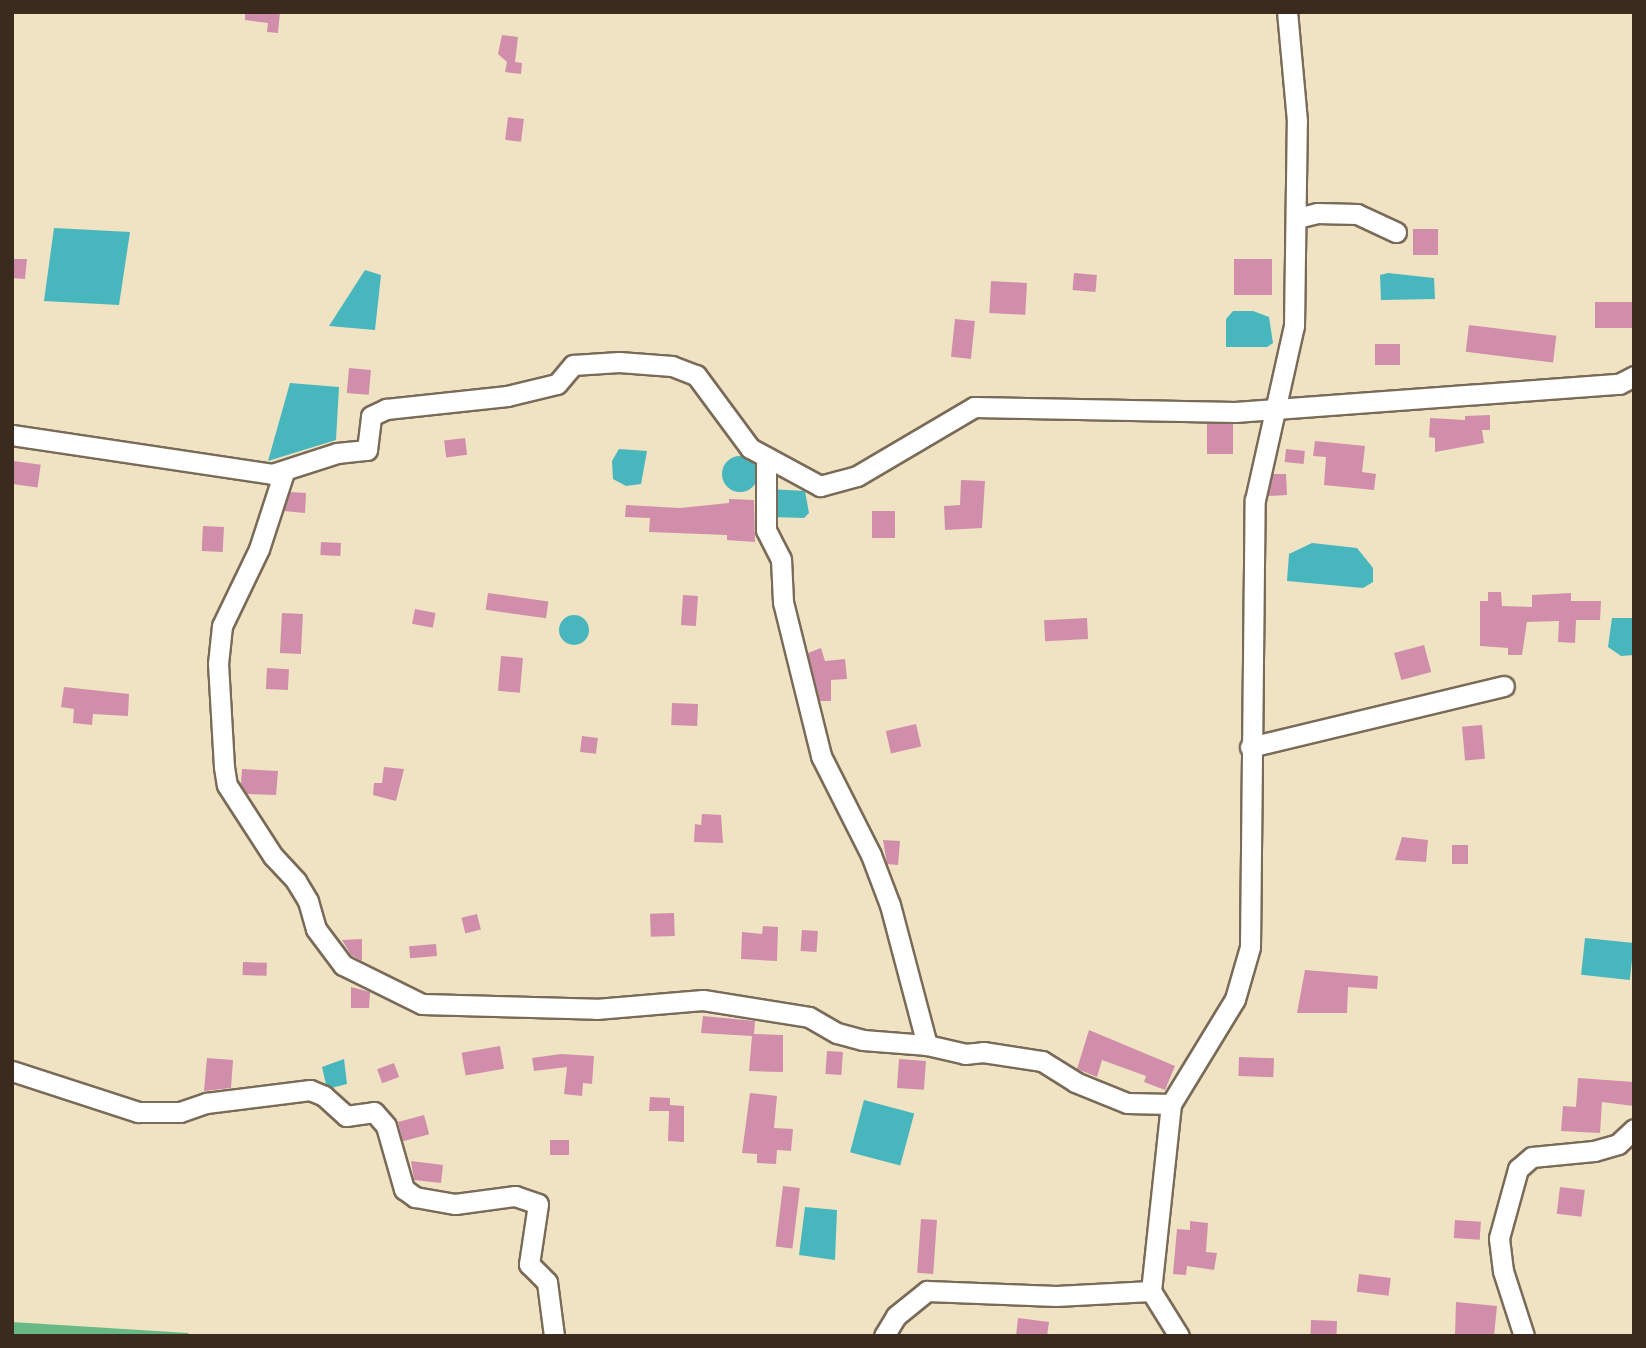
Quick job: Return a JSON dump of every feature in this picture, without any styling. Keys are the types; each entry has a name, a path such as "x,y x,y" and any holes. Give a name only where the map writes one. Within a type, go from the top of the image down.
{"street":[{"path":"1179,1336 1151,1291 1158,1197 1171,1104 1235,999 1250,947 1250,747 1255,500 1294,326 1297,121 1287,12"},
{"path":"1297,218 1317,213 1357,214 1396,232"},
{"path":"12,435 284,472 337,453 367,450 371,416 386,410 507,396 557,384 573,365 620,362 672,366 696,375 750,448 820,486 857,476 974,407 1274,409 1619,384 1634,376"},
{"path":"766,457 766,530 781,559 783,602 821,756 871,855 890,905 927,1045"},
{"path":"284,472 259,550 222,626 219,663 224,767 227,785 273,856 296,881 308,901 316,929 343,965 422,1004 596,1009 703,1000 809,1017 837,1033 863,1040 927,1045 965,1054 983,1052 1042,1061 1075,1082 1127,1103 1171,1104"},
{"path":"1250,747 1504,686"},
{"path":"12,1071 138,1112 180,1112 206,1103 310,1090 324,1096 346,1116 373,1112 386,1126 404,1189 415,1197 455,1205 515,1196 538,1204 530,1264 547,1282 554,1336"},
{"path":"1524,1336 1503,1271 1499,1238 1518,1169 1532,1157 1594,1151 1618,1144 1634,1129"},
{"path":"884,1336 896,1316 927,1291 1056,1296 1151,1291"}],"green space":[{"path":"12,1322 188,1333 191,1336 12,1336"}],"water":[{"path":"54,228 130,232 119,305 44,301"},
{"path":"365,270 381,275 375,330 329,326"},
{"path":"1388,273 1434,278 1435,299 1381,300 1380,275"},
{"path":"1233,311 1253,311 1269,317 1273,343 1267,347 1226,347 1226,319"},
{"path":"290,383 339,387 336,440 268,461"},
{"path":"619,449 647,451 641,484 626,486 613,479 612,461"},
{"path":"740,456 753,461 758,474 753,487 740,492 727,487 722,474 727,461"},
{"path":"769,489 805,491 809,513 804,518 771,517"},
{"path":"1312,543 1357,548 1373,568 1373,582 1363,588 1287,581 1289,554"},
{"path":"574,615 584,620 589,630 584,640 574,645 564,640 559,630 564,620"},
{"path":"1612,618 1634,618 1634,655 1621,656 1608,647"},
{"path":"1585,938 1634,943 1630,980 1581,975"},
{"path":"344,1059 347,1084 327,1089 322,1067"},
{"path":"864,1100 914,1113 900,1166 850,1152"},
{"path":"805,1207 837,1210 835,1260 799,1255"}],"building":[{"path":"245,12 280,12 278,33 267,32 268,23 245,20"},
{"path":"502,35 518,37 515,62 522,63 521,74 505,72 507,62 498,54"},
{"path":"508,117 524,119 521,142 505,140"},
{"path":"1413,229 1438,229 1438,255 1413,255"},
{"path":"12,259 27,259 25,279 12,278"},
{"path":"1234,259 1272,259 1272,295 1234,295"},
{"path":"1074,273 1097,275 1095,292 1073,290"},
{"path":"991,281 1027,283 1025,315 989,313"},
{"path":"1595,302 1634,302 1634,328 1595,328"},
{"path":"955,319 975,321 971,359 951,357"},
{"path":"1469,325 1556,336 1553,363 1466,352"},
{"path":"1375,344 1400,344 1400,365 1375,365"},
{"path":"349,368 371,370 369,395 347,393"},
{"path":"1490,415 1490,430 1482,430 1484,443 1435,452 1435,438 1429,437 1430,418 1465,420 1465,416"},
{"path":"1207,424 1233,424 1233,454 1207,454"},
{"path":"465,438 467,455 446,457 444,441"},
{"path":"1315,441 1365,446 1362,472 1376,474 1374,490 1324,485 1326,457 1313,456"},
{"path":"1286,449 1305,451 1304,464 1285,462"},
{"path":"14,461 41,465 38,488 12,484"},
{"path":"1273,474 1286,474 1287,495 1268,496"},
{"path":"961,480 985,481 982,528 945,530 944,506 960,505"},
{"path":"290,492 306,493 305,513 284,511"},
{"path":"729,499 754,500 755,542 727,540 727,535 649,532 650,518 625,517 626,505 680,508 729,503"},
{"path":"872,511 895,511 895,538 872,538"},
{"path":"203,526 224,527 223,552 202,551"},
{"path":"321,542 341,543 340,556 320,555"},
{"path":"1488,592 1501,592 1502,606 1532,607 1532,595 1571,593 1571,601 1601,601 1600,620 1576,620 1575,643 1558,642 1559,621 1527,622 1522,655 1508,655 1508,648 1480,646 1480,601 1488,601"},
{"path":"488,593 548,601 546,618 486,610"},
{"path":"683,595 698,596 696,626 681,625"},
{"path":"415,609 436,613 433,628 412,624"},
{"path":"282,613 303,614 301,654 280,653"},
{"path":"1087,618 1088,639 1045,641 1044,620"},
{"path":"1424,645 1431,672 1401,680 1394,653"},
{"path":"821,648 825,661 845,659 847,679 831,680 831,701 820,701 808,653"},
{"path":"501,656 523,658 520,693 498,691"},
{"path":"267,668 289,669 288,690 266,689"},
{"path":"64,687 129,694 128,716 93,714 92,725 73,723 74,709 61,707"},
{"path":"672,703 698,704 697,726 671,725"},
{"path":"916,724 921,746 891,753 886,731"},
{"path":"1482,725 1485,759 1465,761 1462,727"},
{"path":"582,736 598,738 596,754 580,752"},
{"path":"384,767 404,769 396,801 373,795 374,783 382,783"},
{"path":"242,769 278,771 276,795 247,794 241,784"},
{"path":"702,814 721,815 723,843 694,842 695,824 701,825"},
{"path":"1402,837 1428,840 1426,862 1395,860"},
{"path":"883,840 900,841 898,865 887,864"},
{"path":"1452,845 1468,845 1468,864 1452,864"},
{"path":"674,913 675,936 651,937 650,914"},
{"path":"477,914 481,930 465,933 461,918"},
{"path":"763,926 778,927 777,961 741,959 742,932 762,934"},
{"path":"802,930 818,931 816,952 801,951"},
{"path":"362,939 362,961 351,955 342,940"},
{"path":"436,944 437,956 410,958 409,946"},
{"path":"243,962 267,963 267,976 243,975"},
{"path":"1305,970 1378,976 1377,989 1348,987 1347,1013 1297,1013"},
{"path":"351,987 370,992 369,1008 351,1008"},
{"path":"703,1016 755,1021 754,1034 783,1035 783,1072 749,1071 752,1036 701,1033"},
{"path":"1089,1030 1175,1066 1165,1090 1144,1082 1146,1076 1102,1060 1097,1077 1077,1069"},
{"path":"500,1046 504,1069 466,1075 462,1053"},
{"path":"827,1051 843,1052 841,1075 825,1074"},
{"path":"561,1054 594,1056 592,1084 583,1083 582,1096 564,1094 567,1067 534,1071 532,1058"},
{"path":"1239,1057 1274,1058 1273,1077 1238,1076"},
{"path":"207,1058 233,1060 231,1088 204,1091"},
{"path":"899,1059 926,1061 924,1090 897,1088"},
{"path":"394,1063 399,1077 382,1083 377,1069"},
{"path":"1578,1078 1634,1082 1634,1106 1602,1102 1600,1133 1561,1131 1563,1106 1576,1107"},
{"path":"750,1093 777,1096 774,1128 793,1129 791,1151 777,1150 776,1164 757,1163 757,1154 742,1153"},
{"path":"650,1097 670,1098 670,1105 684,1106 684,1142 668,1141 669,1111 649,1111"},
{"path":"424,1115 429,1134 403,1141 398,1122"},
{"path":"550,1140 569,1140 569,1155 550,1155"},
{"path":"411,1161 443,1165 441,1183 414,1180"},
{"path":"783,1186 800,1188 792,1249 776,1247"},
{"path":"1560,1187 1585,1190 1582,1217 1557,1214"},
{"path":"921,1219 937,1220 933,1274 917,1273"},
{"path":"1455,1220 1481,1222 1480,1240 1454,1238"},
{"path":"1190,1221 1208,1223 1206,1252 1217,1253 1214,1270 1187,1266 1186,1275 1173,1274 1177,1229 1190,1230"},
{"path":"1359,1274 1391,1278 1389,1296 1357,1292"},
{"path":"1456,1302 1497,1306 1494,1336 1455,1336"},
{"path":"1018,1318 1049,1322 1047,1336 1016,1336"},
{"path":"1311,1320 1337,1321 1336,1336 1310,1336"}]}
